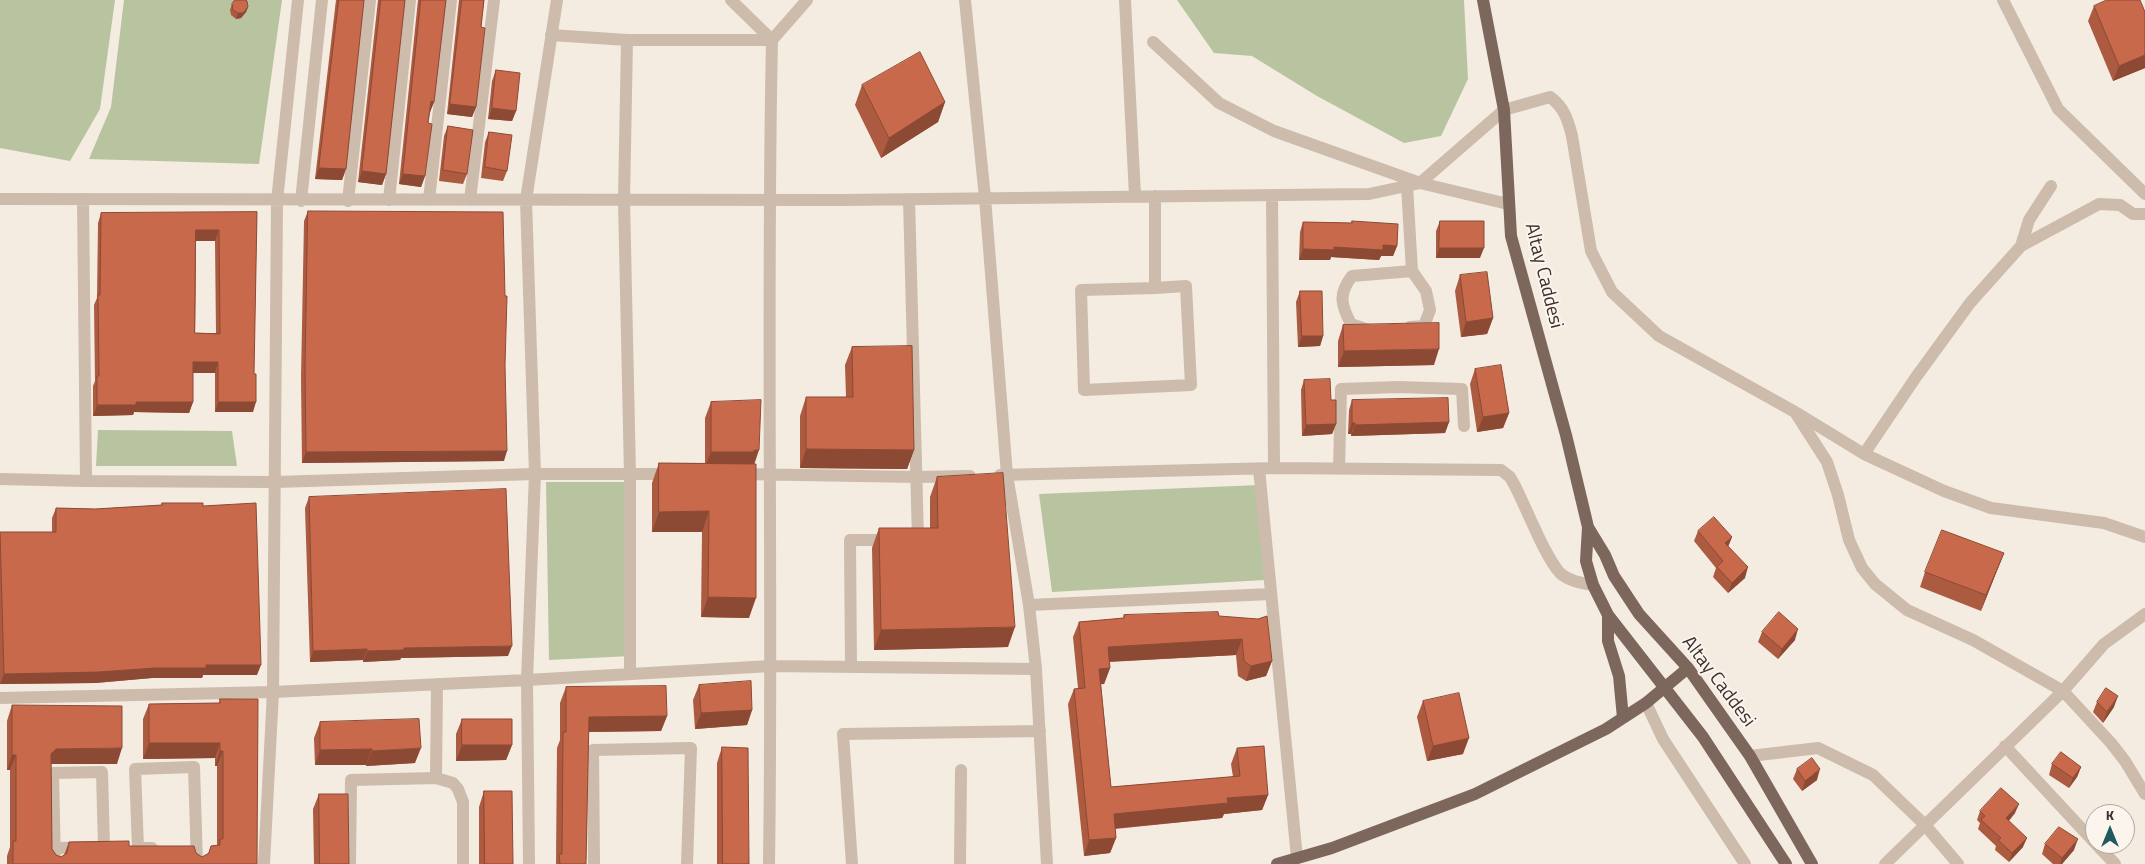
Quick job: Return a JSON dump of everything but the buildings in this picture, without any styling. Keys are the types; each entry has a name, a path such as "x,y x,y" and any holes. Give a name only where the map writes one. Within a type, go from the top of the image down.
{"main road":[{"name":"Altay Caddesi","path":"1483,0 1504,110 1511,236 1566,435 1588,527 1586,561 1593,586 1608,615 1703,737 1786,864"},
{"name":"Altay Caddesi","path":"1588,527 1605,555 1614,576 1639,614 1688,668 1750,756 1812,864"},
{"path":"1608,615 1608,641 1619,676 1623,718"},
{"path":"1277,864 1332,848 1475,794 1606,729 1646,703 1688,668"}],"street":[{"path":"264,864 272,692 276,201 298,0"},
{"path":"301,201 322,0"},
{"path":"348,200 370,0"},
{"path":"389,200 410,0"},
{"path":"429,200 452,0"},
{"path":"470,200 494,0"},
{"path":"529,864 527,680 535,474 526,200 557,0"},
{"path":"731,0 772,40"},
{"path":"770,864 771,666 768,200 772,40 807,0"},
{"path":"965,0 985,198 1007,475 1029,605 1036,669 1047,864"},
{"path":"1125,0 1135,196"},
{"path":"2003,0 2058,109 2145,194"},
{"path":"551,35 627,40 772,40"},
{"path":"627,40 624,200 630,474 630,674"},
{"path":"1153,42 1219,103 1274,131 1414,184 1508,204"},
{"path":"0,199 276,201 768,200 1368,194 1414,184 1504,110 1550,97 1558,103 1567,117 1591,251 1612,292 1659,336 1795,412 1864,454 1944,490 1991,508 2104,523 2145,537"},
{"path":"1396,328 1424,326 1430,310 1426,291 1412,271 1410,212 1414,184"},
{"path":"2021,246 2030,220 2051,186"},
{"path":"1272,195 1274,468"},
{"path":"1155,196 1155,288"},
{"path":"83,199 86,481"},
{"path":"851,667 850,540 918,540 918,477 909,199"},
{"path":"1864,454 1916,377 1970,303 2021,246 2099,204 2120,205 2133,214 2145,214"},
{"path":"1377,330 1368,330 1351,324 1342,307 1344,286 1352,276 1412,271"},
{"path":"1186,286 1191,385 1084,390 1081,290 1155,288 1186,286"},
{"path":"1339,469 1341,389 1398,387 1462,389 1464,426"},
{"path":"1795,412 1827,462 1838,495 1849,540 1862,568 1875,584 1907,610 1973,640 2064,691 2106,736 2125,761 2145,794"},
{"path":"729,474 918,477 1274,468 1501,470 1510,477 1551,560 1560,573 1572,581 1593,586"},
{"path":"1259,469 1297,858"},
{"path":"0,479 275,482 535,474 680,474"},
{"path":"1029,605 1271,594"},
{"path":"1885,864 2064,691 2104,644 2145,614"},
{"path":"0,698 272,692 771,666 1036,669"},
{"path":"436,778 437,684"},
{"path":"1646,703 1663,739 1745,864"},
{"path":"852,864 843,734 1040,731"},
{"path":"2005,746 2085,831"},
{"path":"594,864 593,750 691,748 687,864"},
{"path":"1750,756 1818,748 1873,775 1924,825 1958,864"},
{"path":"167,847 138,848 135,769 194,767 192,846 197,864"},
{"path":"960,864 961,770"},
{"path":"55,848 104,847 102,772 53,773 55,864"},
{"path":"350,864 351,780 436,778 453,783 461,795 463,802 463,864"},
{"path":"2106,854 2115,864"}],"green space":[{"path":"0,0 115,0 100,109 70,161 0,148"},
{"path":"124,0 282,0 259,164 89,159 111,107"},
{"path":"1177,0 1464,0 1468,79 1441,136 1404,143 1317,96 1252,56 1214,53"},
{"path":"98,430 232,431 237,466 96,466"},
{"path":"546,482 628,482 631,656 549,660"},
{"path":"1260,485 1265,580 1052,592 1039,494"}]}
